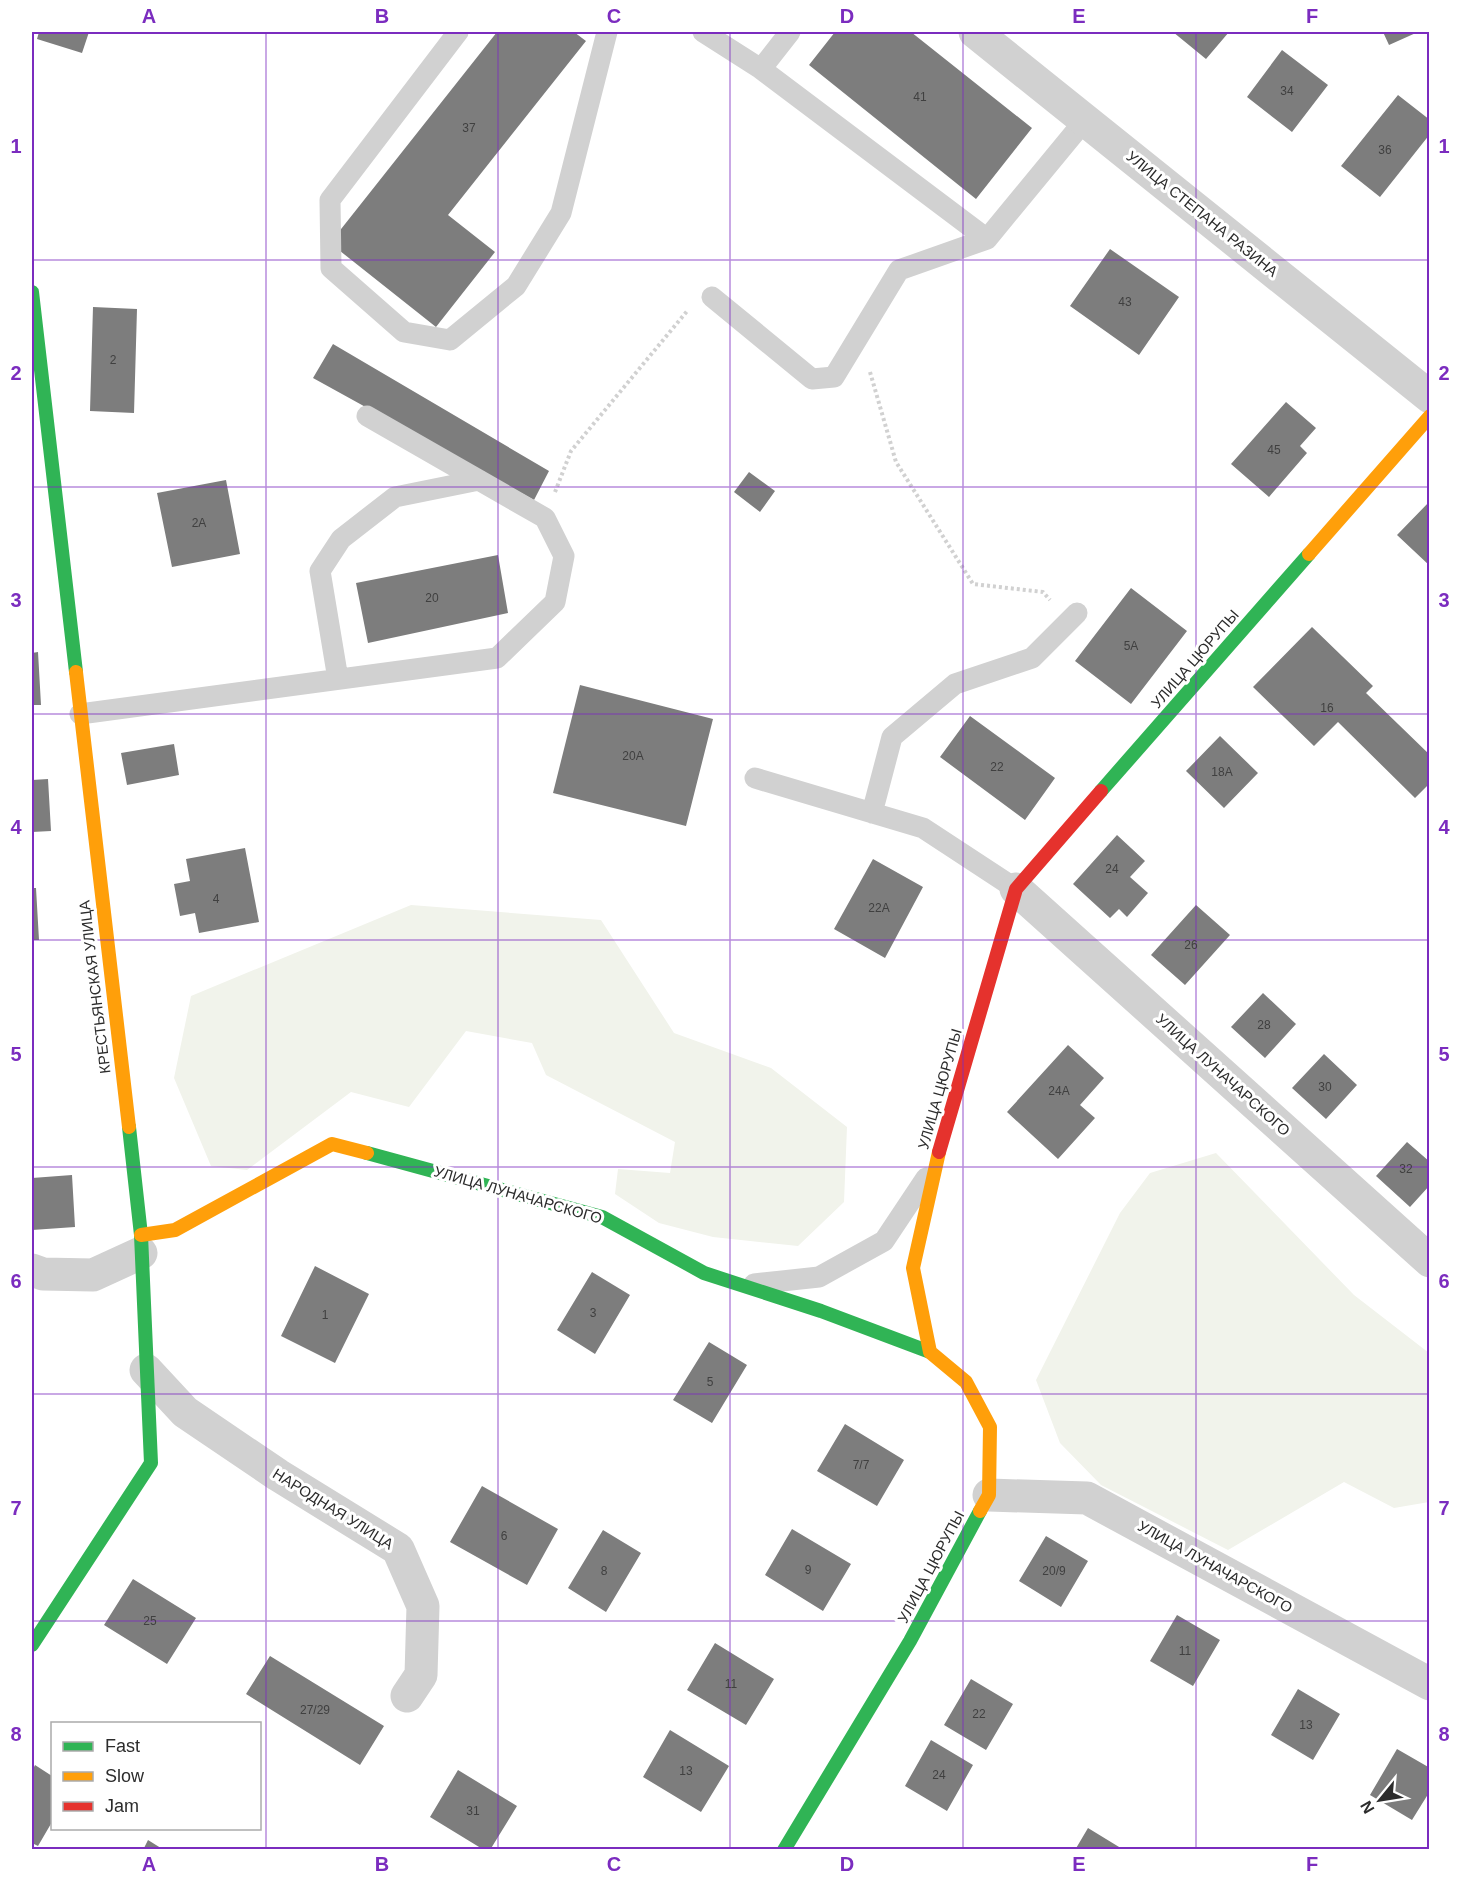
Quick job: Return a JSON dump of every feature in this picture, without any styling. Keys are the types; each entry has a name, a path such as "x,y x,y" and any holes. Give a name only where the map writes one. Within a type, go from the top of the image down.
{"street":[{"name":"УЛИЦА СТЕПАНА РАЗИНА","path":"975,32 1430,397"},
{"name":"КРЕСТЬЯНСКАЯ УЛИЦА","path":"32,292 141,1244 151,1463 32,1645"},
{"name":"УЛИЦА ЦЮРУПЫ","path":"784,1850 910,1641 989,1495 990,1427 966,1382 930,1352 914,1268 935,1164 1016,889 1430,416"},
{"name":"УЛИЦА ЛУНАЧАРСКОГО","path":"1016,889 1430,1261"},
{"name":"УЛИЦА ЛУНАЧАРСКОГО","path":"141,1244 176,1230 332,1144 602,1217 704,1273 821,1311 930,1352"},
{"path":"32,1270 43,1274 93,1275 141,1244"},
{"name":"НАРОДНАЯ УЛИЦА","path":"146,1370 185,1412 278,1475 398,1549 423,1606 421,1675 407,1696"},
{"name":"УЛИЦА ЛУНАЧАРСКОГО","path":"989,1495 1087,1498 1430,1684"}],"lane":[{"path":"458,32 330,201 331,268 404,332 450,340 516,286 561,213 606,32"},
{"path":"703,32 761,69 987,239"},
{"path":"761,69 790,32"},
{"path":"712,297 812,379 834,377 898,270 987,239 1085,120"},
{"path":"80,714 497,658 555,602 564,556 545,518 367,416"},
{"path":"338,679 320,572 341,539 394,497 479,480"},
{"path":"872,813 892,737 955,684 1032,658 1072,618"},
{"path":"755,778 923,828 1016,889"},
{"path":"739,1286 819,1277 884,1241 935,1164"}],"path":[{"path":"545,518 571,451 695,302 712,297"},
{"path":"860,334 896,462 973,584 1043,591 1072,618"}],"shaded area":[{"path":"411,905 601,920 674,1033 771,1068 847,1127 844,1202 798,1246 713,1237 659,1223 615,1194 618,1169 670,1173 675,1142 546,1075 532,1043 466,1031 409,1107 351,1092 247,1170 211,1166 174,1078 191,996"},
{"path":"1216,1153 1354,1295 1429,1353 1429,1502 1394,1508 1344,1482 1228,1550 1101,1485 1060,1443 1036,1380 1120,1213 1150,1173"}],"building":[{"path":"39,32 89,32 82,53 37,39"},
{"path":"497,32 574,32 586,41 448,215 495,252 436,327 330,243"},
{"path":"835,32 911,32 1032,128 976,199 809,65"},
{"path":"1173,32 1229,32 1206,59"},
{"path":"1383,32 1418,32 1389,45"},
{"path":"1282,50 1328,85 1292,132 1247,97"},
{"path":"1398,95 1430,120 1430,134 1380,197 1341,166"},
{"path":"1110,249 1179,297 1139,355 1070,306"},
{"path":"93,307 137,309 134,413 90,411"},
{"path":"333,344 549,471 534,500 313,378"},
{"path":"1286,402 1316,428 1300,446 1307,453 1269,497 1231,464"},
{"path":"749,472 775,491 760,512 734,492"},
{"path":"226,480 240,554 172,567 157,493"},
{"path":"1430,501 1430,566 1397,535"},
{"path":"498,555 508,613 368,643 356,583"},
{"path":"1131,588 1187,631 1131,704 1075,661"},
{"path":"1312,627 1373,686 1366,693 1430,755 1430,783 1415,798 1338,722 1314,746 1253,687"},
{"path":"38,652 41,705 32,705 32,653"},
{"path":"580,685 713,719 686,826 553,793"},
{"path":"970,716 1055,778 1025,820 940,757"},
{"path":"1220,736 1258,773 1224,808 1186,771"},
{"path":"174,744 179,775 127,785 121,753"},
{"path":"48,779 51,831 32,832 32,780"},
{"path":"1117,835 1145,861 1130,877 1148,893 1127,917 1119,909 1110,918 1073,884"},
{"path":"245,848 259,922 199,933 195,913 180,916 174,884 190,881 186,859"},
{"path":"873,859 923,887 885,958 834,929"},
{"path":"32,888 36,888 39,940 32,940"},
{"path":"1196,905 1230,935 1185,985 1151,955"},
{"path":"1263,993 1296,1024 1265,1058 1231,1027"},
{"path":"1068,1045 1104,1078 1080,1105 1095,1118 1058,1159 1007,1112"},
{"path":"1324,1054 1357,1085 1326,1119 1292,1088"},
{"path":"1407,1142 1430,1162 1430,1185 1410,1207 1376,1176"},
{"path":"72,1175 75,1227 32,1230 32,1178"},
{"path":"315,1266 369,1294 335,1363 281,1336"},
{"path":"592,1272 630,1295 595,1354 557,1330"},
{"path":"709,1342 747,1365 712,1423 673,1400"},
{"path":"845,1424 904,1460 877,1506 817,1471"},
{"path":"482,1486 558,1529 527,1585 450,1542"},
{"path":"792,1529 851,1564 823,1611 765,1575"},
{"path":"603,1530 641,1553 606,1612 568,1588"},
{"path":"1046,1536 1088,1561 1061,1607 1019,1581"},
{"path":"133,1579 196,1618 167,1664 104,1625"},
{"path":"1177,1615 1220,1640 1193,1686 1150,1661"},
{"path":"715,1643 774,1679 746,1725 687,1690"},
{"path":"270,1656 384,1726 360,1765 246,1694"},
{"path":"971,1679 1013,1704 986,1750 944,1725"},
{"path":"1298,1689 1340,1714 1313,1760 1271,1735"},
{"path":"670,1730 729,1766 701,1812 643,1777"},
{"path":"931,1740 973,1765 947,1811 905,1786"},
{"path":"1397,1749 1430,1768 1430,1791 1412,1820 1370,1795"},
{"path":"35,1765 51,1775 51,1824 38,1846 32,1843 32,1771"},
{"path":"458,1770 517,1806 490,1850 484,1850 430,1817"},
{"path":"1088,1828 1124,1850 1075,1850"},
{"path":"148,1840 164,1850 143,1850"}],"traffic: fast":[{"path":"32,292 76,672"},
{"path":"1101,791 1309,554"},
{"path":"32,1645 151,1463 141,1235 129,1127"},
{"path":"367,1153 602,1217 704,1273 821,1311 930,1352"},
{"path":"784,1850 910,1641 980,1511"}],"traffic: slow":[{"path":"1309,554 1430,416"},
{"path":"76,672 129,1127"},
{"path":"141,1235 175,1230 332,1144 367,1153"},
{"path":"939,1152 913,1268 930,1352 966,1382 990,1427 989,1495 980,1511"}],"traffic: jam":[{"path":"939,1152 1016,889 1101,791"}]}
